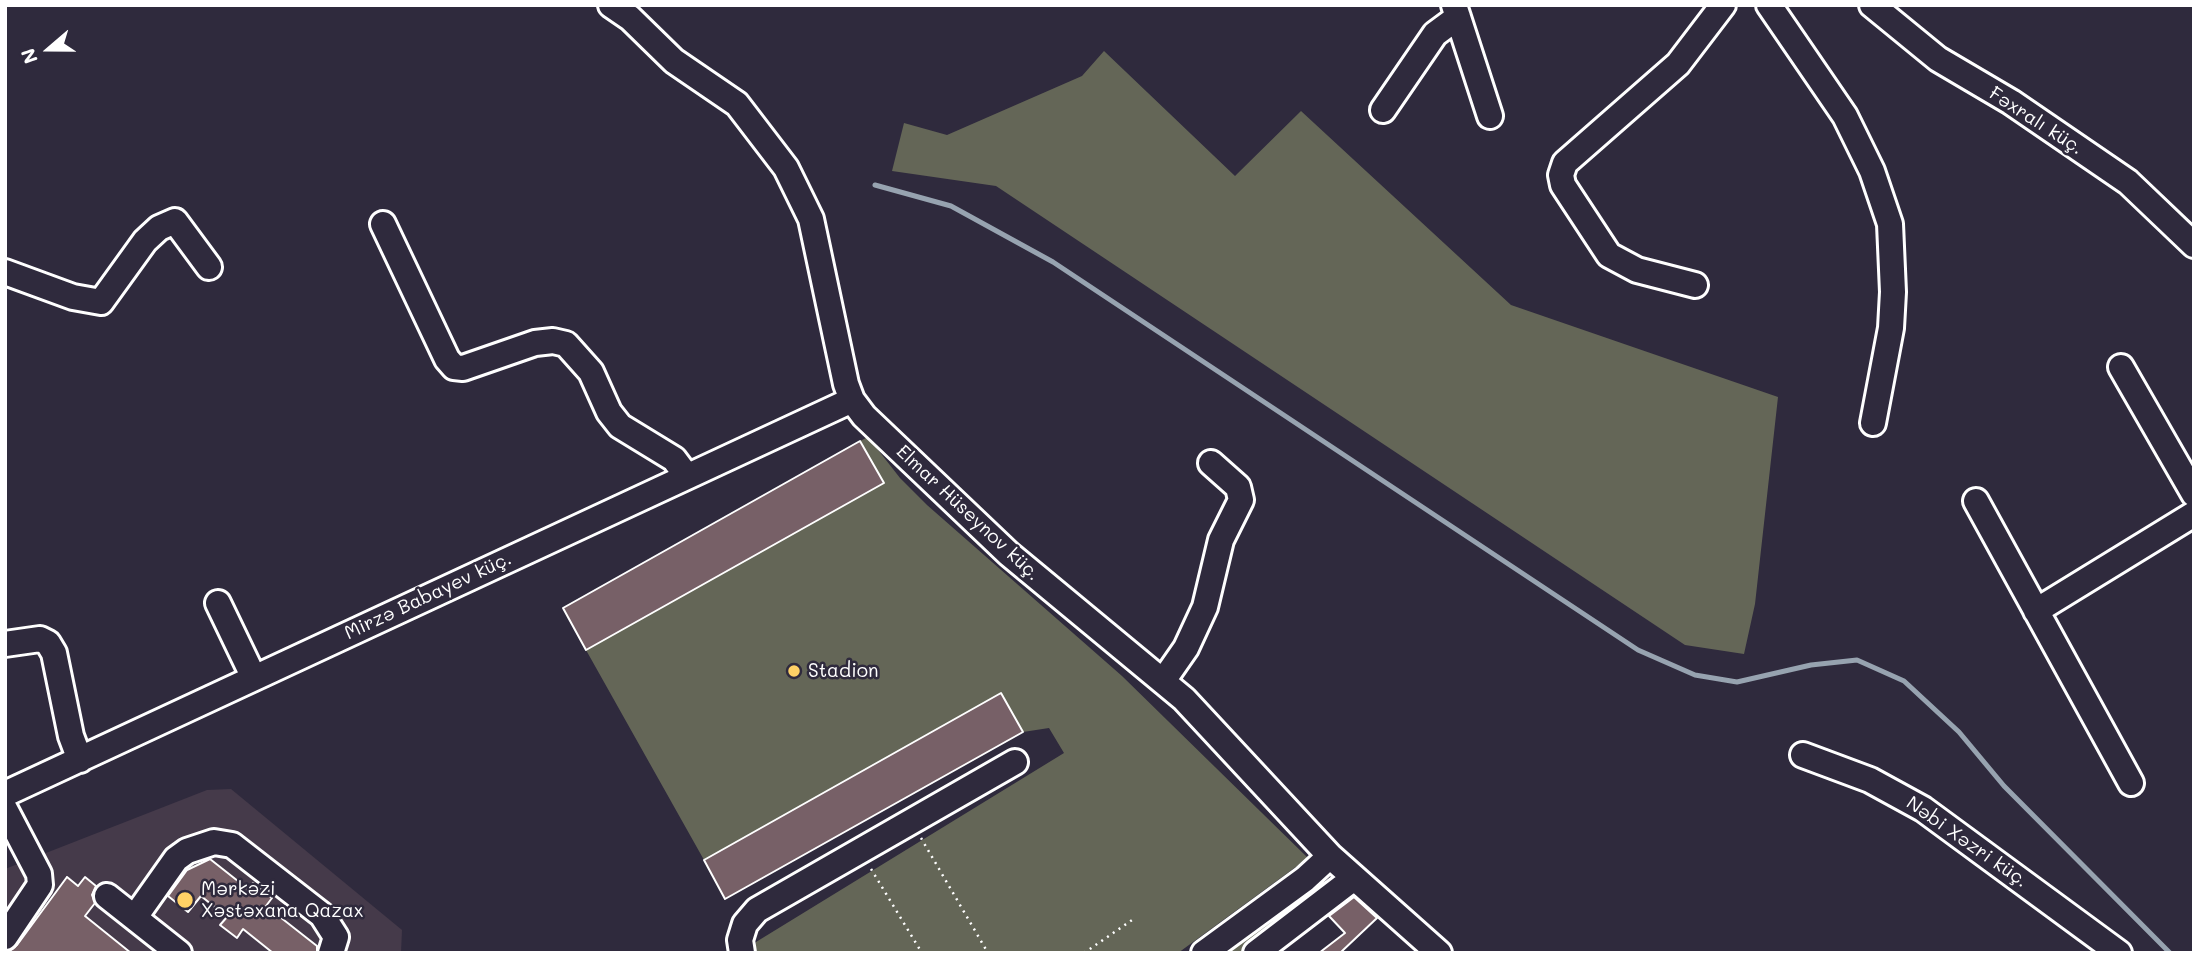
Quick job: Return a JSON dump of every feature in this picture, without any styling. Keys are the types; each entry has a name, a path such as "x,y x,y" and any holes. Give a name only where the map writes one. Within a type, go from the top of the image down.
{"street":[{"name":"Elmar Hüseynov küç.","path":"611,5 630,18 674,61 737,104 786,168 811,219 834,334 852,400 864,416 966,516 1163,681 1204,719 1330,856 1440,953"},
{"path":"1695,285 1637,270 1609,255 1563,185 1561,175 1565,163 1678,64 1723,5"},
{"path":"1769,5 1819,74 1851,126 1880,190 1890,224 1893,292 1891,328 1873,423"},
{"name":"Fəxralı küç.","path":"1872,5 1938,59 2011,102 2128,182 2194,245"},
{"path":"1383,110 1435,34 1456,11 1490,116"},
{"path":"5,272 73,297 101,302 145,241 159,229 175,221 209,267"},
{"path":"383,225 447,359 454,367 463,368 535,343 553,341 566,344 591,372 609,412 620,426 674,459 685,475"},
{"path":"2121,367 2194,494"},
{"name":"Mirzə Babayev küç.","path":"5,794 685,475 852,400"},
{"path":"1163,681 1182,655 1205,607 1221,540 1241,500 1238,487 1211,463"},
{"path":"1976,501 2132,783"},
{"path":"2036,611 2194,514"},
{"path":"218,603 254,678"},
{"path":"5,644 40,639 48,643 54,653 71,736 80,760"},
{"name":"Nəbi Xəzri küç.","path":"1803,755 1870,780 1923,809 2119,953"},
{"path":"742,953 740,940 745,924 757,910 1015,762"},
{"path":"5,809 39,874 40,885 5,937"},
{"path":"135,916 176,859 187,851 214,842 232,845 322,915 336,937 331,953"},
{"path":"1204,953 1305,879 1330,856"},
{"path":"1256,953 1286,944 1354,878"},
{"path":"107,896 179,953"}],"path":[{"path":"912,821 988,953"},
{"path":"860,851 922,953"},
{"path":"1084,953 1135,918"}],"shaded area":[{"name":"Mərkəzi Xəstəxana Qazax","path":"231,789 402,930 401,953 5,953 5,869 207,790"}],"green space":[{"path":"1104,51 1235,176 1301,111 1511,305 1778,397 1755,604 1744,654 1685,645 996,186 892,171 904,123 947,135 1082,76"},
{"path":"868,437 900,478 927,505 1122,676 1308,858 1178,953 754,953 756,942 1064,753 1049,728 1023,732 1001,693 704,860 586,650 883,482 860,441"},
{"path":"1321,879 1329,890 1241,953 1218,953"}],"building":[{"path":"860,441 884,483 586,650 563,608"},
{"path":"1001,693 1023,732 725,899 704,860"},
{"path":"210,859 248,889 253,883 272,898 266,906 317,946 317,953 273,953 243,929 237,938 220,925 227,917 201,896 188,912 168,896 187,870"},
{"path":"67,877 78,886 85,877 96,886 92,895 95,903 85,916 131,953 7,953 17,945"},
{"path":"1354,897 1377,918 1340,953 1319,953 1345,933 1329,916"}],"waterway":[{"path":"875,185 951,206 1053,262 1638,650 1695,675 1737,682 1811,665 1857,660 1904,681 1959,732 2004,786 2170,953"}],"place":[{"name":"Stadion","path":"794,671"},
{"name":"Mərkəzi Xəstəxana Qazax","path":"185,900"}]}
